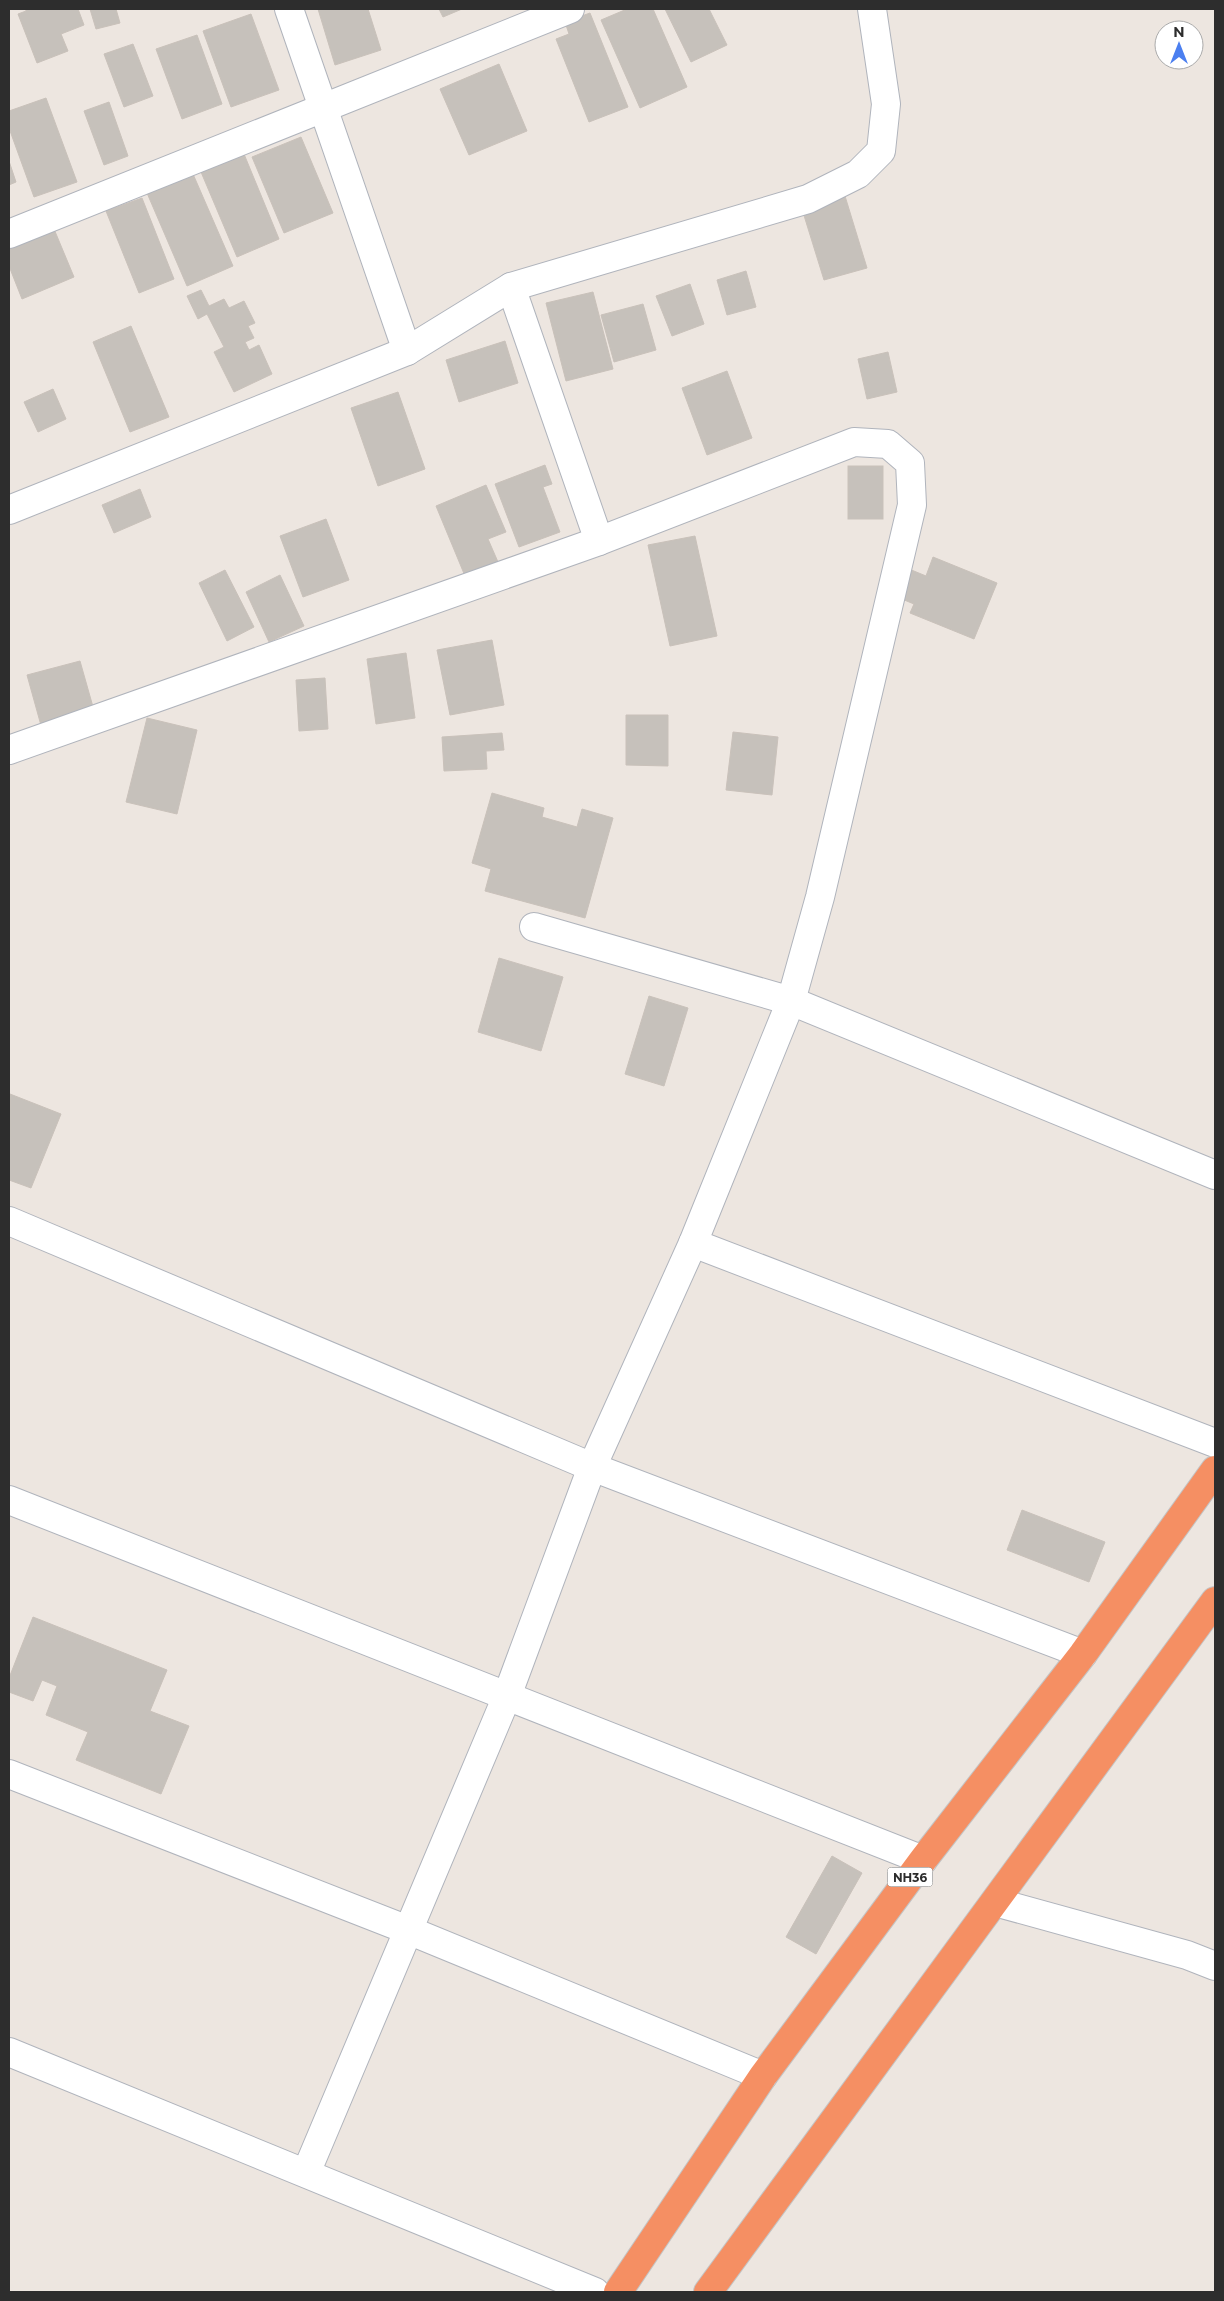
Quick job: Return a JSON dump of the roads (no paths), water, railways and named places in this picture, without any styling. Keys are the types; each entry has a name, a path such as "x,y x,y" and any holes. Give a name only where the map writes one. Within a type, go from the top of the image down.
{"highway":[{"name":"NH36","path":"618,2292 763,2076 923,1860 1083,1654 1215,1470"},
{"path":"708,2292 1215,1601"}],"street":[{"path":"289,9 325,108 407,352"},
{"path":"9,234 570,9"},
{"path":"9,510 407,352 511,287 808,199 858,174 881,152 886,104 872,9"},
{"path":"511,287 599,541"},
{"path":"9,750 599,541 854,442 888,444 910,463 912,505 820,898 791,1001 693,1243 592,1467 507,1696 306,2173"},
{"path":"534,927 791,1001 1215,1175"},
{"path":"9,1221 592,1467 1083,1654"},
{"path":"693,1243 1215,1443"},
{"path":"9,1500 923,1860"},
{"path":"9,1774 408,1930 763,2076"},
{"path":"995,1902 1187,1956 1215,1966"},
{"path":"9,2052 595,2292"}]}
